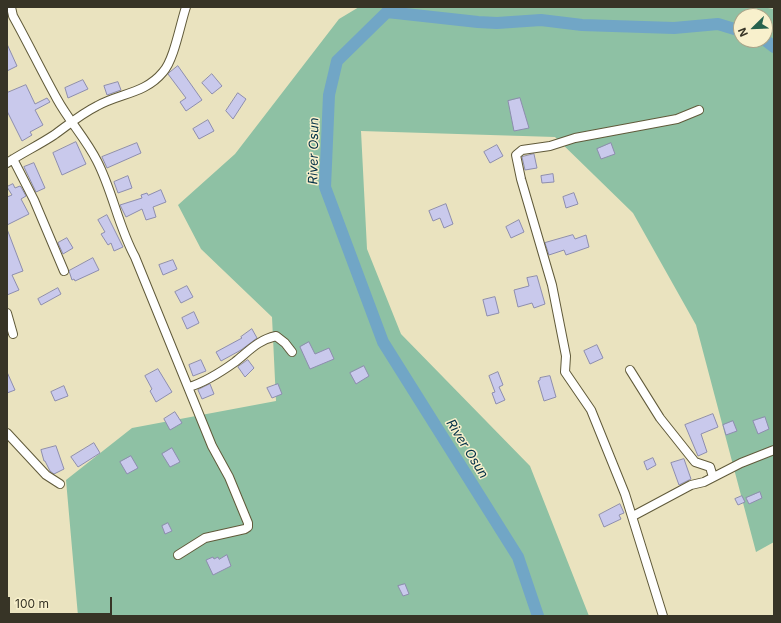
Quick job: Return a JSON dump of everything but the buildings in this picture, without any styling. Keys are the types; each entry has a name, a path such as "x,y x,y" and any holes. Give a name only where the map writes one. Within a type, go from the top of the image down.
{"street":[{"path":"11,7 13,16 71,122 96,159 108,185 114,209 125,239 135,257 212,446 221,461 241,506 248,527 230,534 205,538 178,556"},
{"path":"64,271 34,200 10,161 54,135 71,122 107,100 142,90 151,85 164,71 172,57 186,7"},
{"path":"663,616 632,516 591,410 565,372 566,356 552,285 521,179 516,155 522,150 550,146 575,138 677,119 698,110"},
{"path":"7,313 13,334"},
{"path":"189,387 203,383 265,338 276,336 285,343 292,352"},
{"path":"630,370 660,418 695,462 710,467 713,477"},
{"path":"7,433 46,475 60,484"},
{"path":"632,516 691,485 713,477 740,463 774,450"}],"green space":[{"path":"359,7 768,8 733,8 733,48 773,48 774,9 774,542 756,552 696,325 633,213 555,137 361,131 367,249 401,334 530,466 589,616 78,616 66,480 132,428 276,401 272,317 201,249 178,205 235,154 339,19"}],"waterway":[{"name":"River Osun","path":"538,616 518,557 383,342 325,187 329,95 337,61 387,12 497,23 541,20 582,25 674,28 718,24 733,29"}]}
